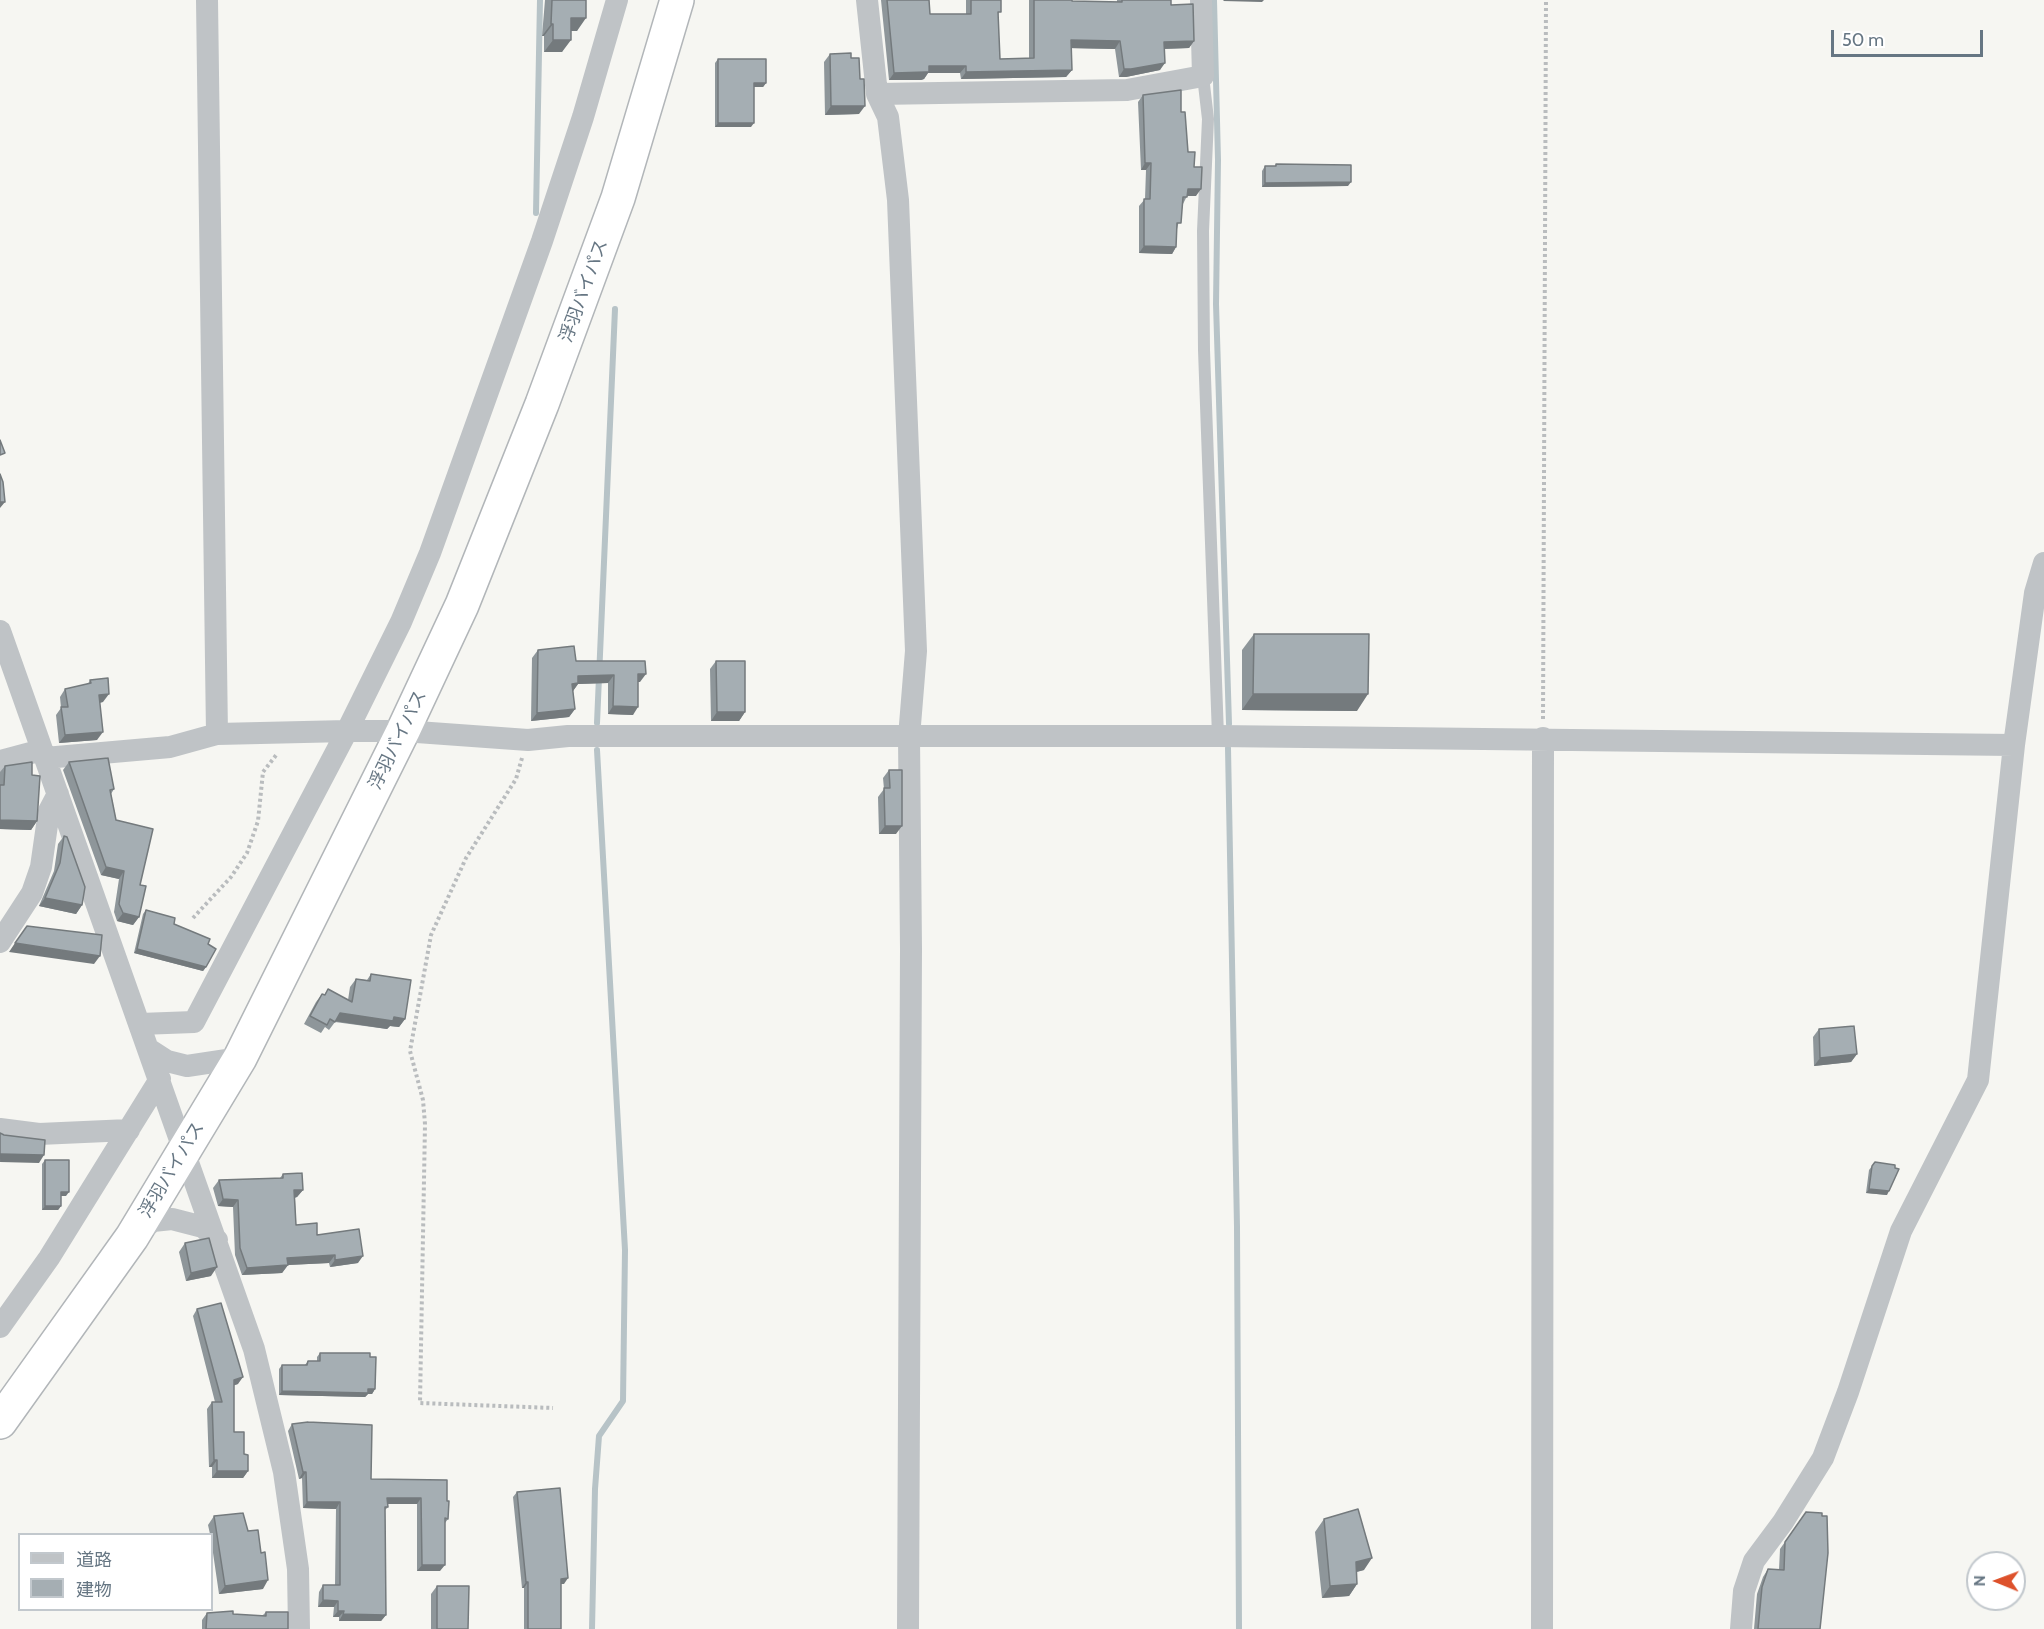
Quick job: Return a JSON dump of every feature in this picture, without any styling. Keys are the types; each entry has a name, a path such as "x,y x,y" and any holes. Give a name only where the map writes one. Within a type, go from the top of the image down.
{"highway":[{"name":"浮羽バイパス","path":"0,1422 132,1237 240,1058 403,731 462,605 542,404 618,198 678,0"}],"street":[{"path":"207,0 217,734"},
{"path":"140,1024 195,1022 347,731 401,622 430,553 542,241 583,117 617,0"},
{"path":"867,0 877,94 888,117 898,200 916,651 909,737 911,973 908,1629"},
{"path":"877,94 1127,90 1203,76 1201,0"},
{"path":"1742,1629 1744,1591 1754,1561 1783,1522 1823,1458 1848,1392 1901,1231 1978,1080 2014,745 2035,593 2044,563"},
{"path":"0,631 254,1349 284,1472 298,1569 299,1629"},
{"path":"0,761 43,754 170,747 217,734 347,731 403,731 528,740 568,736 1218,736 2014,745"},
{"path":"1542,1629 1543,738"},
{"path":"0,942 32,893 41,867 49,811 58,794"},
{"path":"150,1050 167,1061 187,1066 240,1058"},
{"path":"0,1327 48,1258 160,1079"},
{"path":"0,1130 39,1134 129,1130"},
{"path":"132,1237 153,1221 172,1219 203,1227 217,1240"}],"lane":[{"path":"1203,76 1208,119 1203,231 1204,350 1218,736"}],"path":[{"path":"1543,738 1546,0"},
{"path":"193,918 231,877 247,853 258,821 263,772 274,759 289,732"},
{"path":"528,740 516,779 466,858 431,935 410,1051 423,1100 425,1124 420,1403 554,1408"}],"building":[{"path":"552,0 586,0 586,18 571,18 571,40 553,40"},
{"path":"887,0 929,0 930,14 971,14 971,0 1001,0 1001,12 998,12 1000,59 1034,58 1034,0 1122,2 1122,0 1171,0 1171,5 1193,4 1194,41 1164,42 1165,63 1131,69 1124,69 1120,41 1071,40 1072,70 966,72 966,66 929,66 929,72 894,73"},
{"path":"851,53 851,58 859,58 860,79 864,79 865,106 831,106 830,54"},
{"path":"718,59 766,59 766,83 754,83 754,123 718,123"},
{"path":"1181,90 1181,112 1185,112 1188,152 1195,152 1194,167 1202,167 1201,189 1188,189 1187,197 1183,197 1181,223 1177,223 1176,247 1144,246 1144,199 1150,199 1151,163 1145,163 1143,95"},
{"path":"1276,164 1351,165 1351,182 1265,183 1265,166 1276,166"},
{"path":"0,440 5,453 0,455"},
{"path":"0,474 3,482 5,502 0,502"},
{"path":"1254,634 1369,634 1368,694 1253,694"},
{"path":"574,646 576,661 645,661 646,674 638,674 638,707 613,706 614,675 578,676 578,683 572,684 575,709 537,713 538,650"},
{"path":"716,661 745,661 745,712 717,712"},
{"path":"108,678 109,694 99,695 103,732 65,735 61,707 68,707 65,689 91,683 90,680"},
{"path":"108,758 114,789 110,790 116,820 153,829 140,885 146,886 139,917 123,913 119,904 124,871 106,867 69,762"},
{"path":"32,762 32,775 40,776 37,821 0,820 0,785 4,785 5,766"},
{"path":"889,770 902,770 902,826 885,826 884,788 890,788"},
{"path":"64,836 67,837 85,887 82,905 45,898 60,863"},
{"path":"146,910 175,918 174,924 210,939 208,944 216,949 206,967 137,949"},
{"path":"27,926 102,935 100,956 15,943"},
{"path":"371,974 411,980 405,1019 394,1017 393,1021 340,1013 335,1022 330,1019 327,1025 310,1016 322,994 325,995 328,989 352,1002 356,979 370,981"},
{"path":"1854,1026 1857,1054 1820,1058 1819,1029"},
{"path":"0,1133 45,1140 44,1155 1,1154 0,1161"},
{"path":"45,1160 69,1160 69,1192 61,1192 61,1206 45,1206"},
{"path":"1875,1162 1895,1165 1895,1168 1899,1169 1889,1191 1869,1189 1872,1166"},
{"path":"302,1173 303,1190 294,1190 296,1225 317,1223 317,1235 359,1229 363,1256 335,1260 335,1255 287,1258 288,1265 247,1268 240,1248 238,1200 223,1199 219,1180 283,1178 283,1174"},
{"path":"209,1238 217,1267 191,1273 185,1243"},
{"path":"221,1303 243,1377 234,1380 234,1432 244,1432 244,1454 248,1455 248,1471 217,1471 217,1460 214,1460 212,1402 222,1402 197,1309"},
{"path":"320,1353 370,1353 370,1357 376,1357 375,1389 368,1389 368,1393 282,1391 282,1365 307,1365 308,1361 320,1361"},
{"path":"308,1422 372,1425 371,1479 447,1480 447,1501 449,1501 448,1519 445,1518 445,1565 422,1565 421,1498 387,1498 388,1507 385,1507 386,1615 343,1614 344,1611 338,1611 338,1601 323,1600 323,1585 340,1585 340,1502 307,1502 306,1472 303,1472 292,1424"},
{"path":"560,1488 568,1578 561,1579 561,1629 528,1629 528,1582 526,1582 517,1492"},
{"path":"1358,1509 1372,1558 1356,1562 1357,1584 1330,1586 1324,1519"},
{"path":"1806,1512 1822,1513 1822,1516 1827,1516 1828,1553 1820,1629 1758,1629 1762,1587 1768,1569 1784,1570 1785,1542"},
{"path":"243,1513 248,1531 258,1530 261,1553 265,1552 268,1580 225,1586 214,1516"},
{"path":"437,1586 469,1586 468,1629 437,1629"},
{"path":"233,1611 233,1614 266,1616 266,1612 288,1612 288,1629 206,1629 207,1613"}],"waterway":[{"path":"536,213 540,0"},
{"path":"1214,0 1218,160 1216,304 1229,724"},
{"path":"597,723 615,309"},
{"path":"1228,748 1237,1227 1239,1629"},
{"path":"592,1629 595,1489 599,1436 623,1401 625,1250 597,750"}]}
